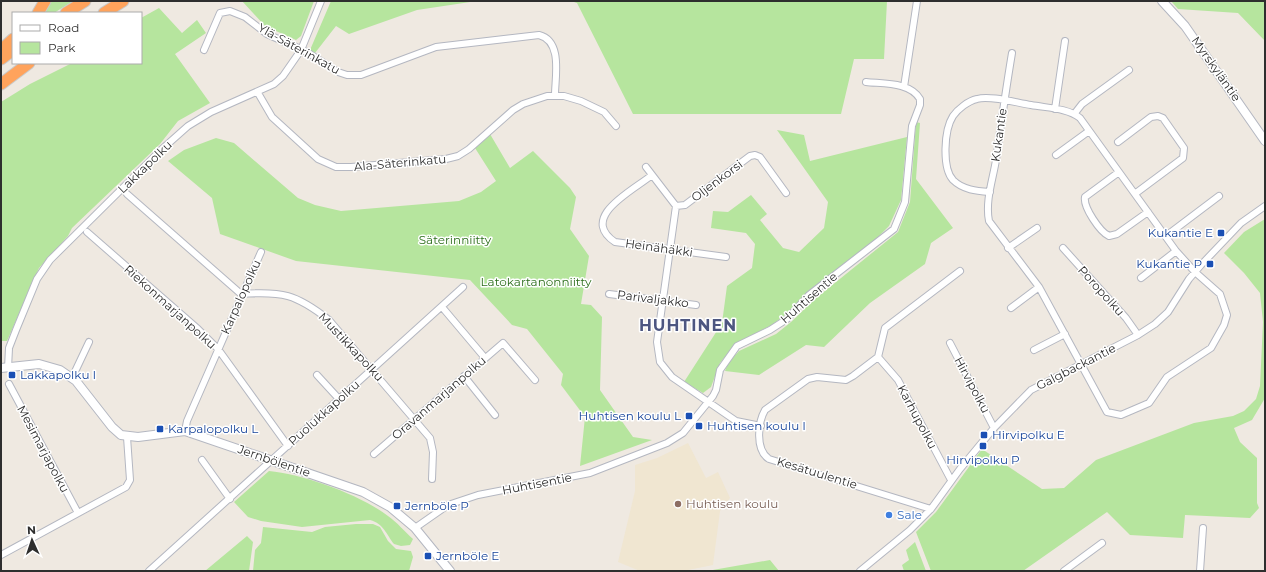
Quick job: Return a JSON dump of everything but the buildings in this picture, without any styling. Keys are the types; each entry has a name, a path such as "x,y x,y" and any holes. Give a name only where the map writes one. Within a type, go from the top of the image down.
{"highway":[{"path":"39,12 45,1"},
{"path":"68,12 85,1"},
{"path":"106,12 123,1"},
{"path":"1,50 12,40"},
{"path":"1,58 12,51"},
{"path":"1,84 28,64"}],"street":[{"name":"Lakkapolku","path":"4,368 11,342 37,279 50,260 161,150 188,126 211,112 258,93 274,84 283,76 301,50 321,1"},
{"path":"866,82 904,87 917,1"},
{"name":"Myrskyläntie","path":"1162,1 1185,26 1265,141"},
{"name":"Ylä-Säterinkatu","path":"204,50 220,13 224,11 230,11 245,17 266,34 301,50 342,74 355,76 436,47 539,35 548,39 555,49 555,96"},
{"path":"1055,109 1065,41"},
{"path":"990,192 962,187 953,180 946,166 947,140 953,116 970,102 984,98 1004,101 1012,54"},
{"path":"1129,70 1082,104 1075,113 1136,193 1176,251 1195,272"},
{"name":"Huhtisentie","path":"415,528 448,504 478,495 590,473 667,443 683,433 709,402 716,390 720,370 737,346 770,330 787,319 809,295 894,229 905,202 912,126 920,103 917,94 904,87"},
{"name":"Ala-Säterinkatu","path":"258,93 272,117 318,159 329,165 342,167 454,158 469,150 520,106 537,99 555,96 564,96 589,104 604,112 616,126"},
{"name":"Kukantie","path":"1075,113 1004,101 990,192 988,209 989,221 1039,287 1107,412 1121,415 1149,403 1167,377 1211,348 1224,326 1227,316 1220,294 1195,272"},
{"path":"1118,142 1151,117 1158,116 1163,118 1184,148 1183,158 1136,193"},
{"path":"1056,155 1090,131"},
{"name":"Oljenkorsi","path":"676,206 685,205 750,156 756,155 760,157 786,193"},
{"path":"646,167 676,206 658,342 660,362 672,377 736,421 761,426"},
{"path":"1119,172 1085,197 1085,206 1102,232 1109,236 1117,234 1148,212"},
{"name":"Heinähäkki","path":"652,176 608,209 603,217 603,230 607,237 615,242 726,257"},
{"path":"127,194 241,294"},
{"path":"1166,236 1219,196"},
{"name":"Galgbackantie","path":"860,571 910,530 930,509 951,480 994,428 1031,390 1082,365 1138,335 1155,324 1168,312 1195,272 1241,223 1265,206"},
{"path":"1008,248 1037,228"},
{"name":"Riekonmarjanpolku","path":"87,232 218,349 288,446"},
{"name":"Poropolku","path":"1063,248 1126,318 1138,335"},
{"path":"1140,278 1176,251"},
{"name":"Karpalopolku","path":"185,431 187,421 241,294 261,252"},
{"path":"878,357 884,328 960,271"},
{"name":"Puolukkapolku","path":"149,571 463,287"},
{"path":"1010,308 1039,287"},
{"name":"Mustikkapolku","path":"241,294 270,292 290,295 310,305 329,320 430,438 432,444 432,478"},
{"name":"Parivaljakko","path":"609,294 696,305"},
{"path":"442,307 485,358"},
{"path":"1034,350 1065,334"},
{"path":"72,378 89,342"},
{"name":"Oravanmarjanpolku","path":"374,454 503,343 535,380"},
{"name":"Hirvipolku","path":"950,343 994,428"},
{"name":"Kesätuulentie","path":"878,357 846,380 817,377 808,379 765,410 761,426 760,445 762,452 767,458 930,509"},
{"name":"Karhupolku","path":"878,357 898,380 951,480"},
{"path":"1,555 129,484 127,437 121,435 112,427 72,378 51,366 39,364 4,368"},
{"path":"317,375 339,399"},
{"path":"464,376 495,415"},
{"name":"Mesimarjapolku","path":"9,384 78,513"},
{"name":"Jernbölentie","path":"127,437 185,431 363,492 390,507 415,528 450,571"},
{"path":"202,460 230,499"},
{"path":"1200,571 1203,528"},
{"path":"1064,571 1102,543"}],"shaded area":[{"name":"Huhtisen koulu","path":"688,443 706,478 718,472 730,498 720,511 713,565 683,571 640,571 618,562 635,491 635,465 657,458"}],"green space":[{"path":"48,1 73,1 56,12 42,12"},
{"path":"242,1 314,1 301,36 296,40 265,26"},
{"path":"331,1 477,1 417,10 349,34 336,26 315,53 310,50"},
{"path":"571,1 887,1 884,59 854,59 841,114 633,114 577,3"},
{"path":"1171,1 1265,1 1265,41 1238,13 1178,9"},
{"path":"159,8 182,33 197,20 206,33 175,54 210,103 178,121 160,144 72,228 68,236 39,268 7,341 1,341 1,102 30,84 70,64 142,64 142,17"},
{"path":"916,122 920,123 916,179 953,228 931,243 925,264 870,303 824,347 806,345 759,375 725,371 728,363 739,351 776,334 815,299 898,232 910,202"},
{"path":"777,130 804,135 810,161 907,137 901,200 889,226 875,240 810,290 790,311 772,325 736,343 720,363 711,387 703,393 684,382 722,323 727,286 752,268 755,244 746,233 711,228 713,211 728,212 751,195 767,214 760,220 783,248 799,252 824,228 828,202"},
{"name":"Säterinniitty","path":"490,134 510,168 533,151 570,188 576,197 570,229 589,256 581,304 591,305 602,317 600,390 633,437 652,440 580,466 585,417 561,385 563,374 527,329 512,325 470,280 296,261 220,234 212,198 168,161 184,150 216,138 234,143 298,198 315,205 341,211 459,201 481,192 496,181 475,148"},
{"path":"1265,219 1265,398 1252,420 1234,428 1240,442 1257,458 1257,503 1259,508 1250,518 1185,515 1183,538 1130,535 1107,512 1023,571 931,571 916,532 936,512 982,449 1042,489 1064,488 1096,460 1194,423 1233,416 1244,411 1256,399 1260,386 1263,322 1260,293 1244,273 1224,253 1244,232"},
{"path":"269,471 298,476 347,493 377,508 398,524 413,539 410,545 401,546 394,544 379,524 370,520 302,527 261,521 248,517 234,502"},
{"path":"373,524 380,527 388,541 396,549 411,551 413,557 409,571 253,571 255,550 261,543 263,527 312,532 325,527"},
{"path":"247,536 253,542 249,571 205,571"},
{"path":"915,542 926,571 904,571 902,565 909,560 906,550"},
{"path":"770,560 779,571 707,571"}],"place":[{"name":"Kukantie E","path":"1221,233"},
{"name":"Kukantie P","path":"1210,264"},
{"name":"Lakkapolku I","path":"12,375"},
{"name":"Huhtisen koulu L","path":"689,416"},
{"name":"Huhtisen koulu I","path":"699,426"},
{"name":"Karpalopolku L","path":"160,429"},
{"name":"Hirvipolku E","path":"984,435"},
{"name":"Hirvipolku P","path":"983,446"},
{"name":"Huhtisen koulu","path":"678,504"},
{"name":"Jernböle P","path":"397,506"},
{"name":"Sale","path":"889,515"},
{"name":"Jernböle E","path":"428,556"}],"district":[{"name":"HUHTINEN","path":"688,325"}],"park label":[{"name":"Latokartanonniitty","path":"536,282"}]}
